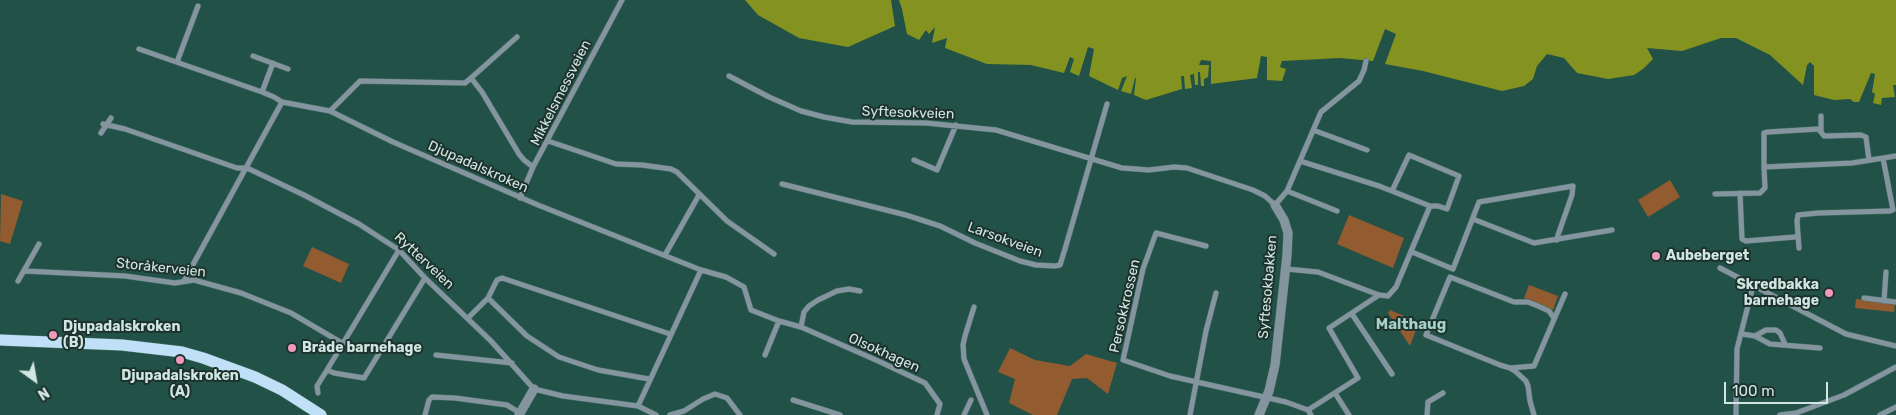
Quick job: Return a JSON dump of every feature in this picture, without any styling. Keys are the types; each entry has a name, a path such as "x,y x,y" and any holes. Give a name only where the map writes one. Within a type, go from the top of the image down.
{"main road":[{"path":"0,340 122,344 182,352 217,362 255,377 282,390 321,415"}],"street":[{"name":"Mikkelsmessveien","path":"520,198 533,167 622,0"},
{"path":"177,62 198,6"},
{"path":"330,111 360,81 465,83 517,37"},
{"name":"Djupadalskroken","path":"139,49 274,96 282,102 330,111 393,142 520,198 701,270 726,277 744,287 751,310 759,313"},
{"path":"253,56 288,69"},
{"path":"1274,206 1287,191 1321,112 1359,81 1366,61"},
{"path":"262,92 273,63"},
{"name":"Syftesokveien","path":"729,76 801,111 824,117 860,123 956,126 996,130 1092,158"},
{"path":"471,78 482,92 519,154 533,167"},
{"path":"184,281 282,102"},
{"name":"Larsokveien","path":"782,184 906,215 940,226 975,243 1020,261 1049,267 1060,265 1107,104"},
{"path":"1821,116 1821,132"},
{"path":"101,133 110,118"},
{"name":"Rytterveien","path":"105,124 138,133 237,168 247,168 359,224 399,250 512,363 534,389"},
{"path":"914,160 937,170 956,126"},
{"path":"1716,194 1760,193 1764,191 1764,134 1768,132 1818,129 1824,136 1864,136 1867,140 1869,160"},
{"path":"1313,130 1367,150"},
{"path":"548,141 616,164 671,169 677,172 727,221 774,254"},
{"path":"1300,161 1369,183 1430,206 1446,209 1459,176 1409,155 1392,191"},
{"path":"1764,167 1852,163 1896,156"},
{"name":"Syftesokbakken","path":"1092,158 1107,164 1134,169 1187,168 1253,190 1265,196 1284,220 1288,233 1286,269 1275,365 1260,415"},
{"path":"1799,248 1797,221 1798,216 1802,214 1892,210 1883,158"},
{"path":"1412,252 1453,269 1479,202 1573,186 1572,195 1557,240"},
{"path":"1287,191 1337,211"},
{"path":"1740,193 1742,239 1746,241 1796,238 1798,235"},
{"path":"665,255 699,195"},
{"path":"1286,269 1318,272 1379,295 1385,296 1392,293 1412,252 1430,206"},
{"path":"1472,219 1534,243 1612,230"},
{"name":"Persokkrossen","path":"1206,246 1156,233 1143,269 1123,360 1145,369 1286,402 1309,412"},
{"path":"18,280 25,271 39,244"},
{"path":"318,393 317,386 326,370 399,250"},
{"path":"1720,268 1846,334 1896,346"},
{"path":"638,406 701,270"},
{"name":"Storåkerveien","path":"25,271 125,276 175,283 194,280 241,293 291,313 342,343"},
{"path":"1884,301 1886,272"},
{"path":"1534,415 1526,381 1510,368 1426,335 1450,277 1514,302 1528,302 1549,311 1554,318"},
{"path":"326,370 364,378 425,278"},
{"path":"468,318 488,298 497,280 502,278 670,334"},
{"path":"1736,415 1737,349 1753,286"},
{"path":"801,327 804,312 818,300 837,291 848,289 860,291"},
{"path":"1190,415 1206,331 1216,293"},
{"path":"1510,368 1534,366 1565,294"},
{"path":"1309,412 1358,378 1329,328 1379,295"},
{"path":"488,298 527,336 559,357 598,370 649,379"},
{"path":"1864,298 1896,302"},
{"path":"974,307 963,345 964,359 987,415"},
{"name":"Olsokhagen","path":"759,313 801,327 925,383 940,404 937,415"},
{"path":"1352,314 1392,374"},
{"path":"765,355 779,321"},
{"path":"1756,336 1769,329 1776,330 1780,333 1785,344"},
{"path":"1742,334 1756,336 1765,343 1776,345 1785,344 1820,348"},
{"path":"436,356 512,363"},
{"path":"1780,415 1796,413 1844,395 1896,367"},
{"path":"425,415 429,400 432,397 507,405 519,414 534,389 558,395 638,406 656,415"},
{"path":"1335,393 1349,415"},
{"path":"1427,415 1428,402 1442,393"},
{"path":"670,415 715,394 728,398 740,415"},
{"path":"793,400 839,415"},
{"path":"964,415 971,400"},
{"path":"1880,415 1896,407"}],"shaded area":[{"path":"745,0 891,0 895,26 848,47 799,38 758,15"},
{"path":"899,0 1896,0 1896,85 1893,85 1895,97 1882,98 1881,105 1873,103 1875,94 1872,92 1875,74 1871,73 1859,102 1854,102 1850,99 1834,100 1814,95 1814,66 1810,62 1807,65 1803,85 1770,55 1736,38 1721,38 1682,51 1647,48 1653,59 1643,69 1634,75 1608,79 1577,73 1564,58 1547,54 1537,66 1533,79 1524,86 1502,91 1423,71 1385,64 1396,34 1385,29 1373,61 1340,58 1282,61 1280,67 1286,69 1282,81 1267,80 1267,57 1261,56 1257,78 1211,84 1211,61 1201,60 1199,65 1209,65 1208,77 1204,79 1204,86 1201,86 1200,72 1198,72 1198,85 1195,85 1194,74 1190,75 1192,88 1185,89 1184,76 1181,76 1182,89 1146,100 1134,95 1136,78 1131,94 1121,91 1127,76 1122,78 1118,90 1089,76 1094,49 1088,47 1079,76 1070,72 1074,59 1070,57 1064,73 1031,65 987,64 945,48 947,38 932,43 935,27 929,34 926,30 919,40 907,34"},
{"path":"1670,180 1680,197 1648,217 1638,200"},
{"path":"1,194 23,201 10,244 0,241"},
{"path":"1349,215 1404,238 1393,268 1337,244"},
{"path":"312,247 349,264 341,283 303,266"},
{"path":"1529,285 1558,296 1553,310 1524,298"},
{"path":"1856,299 1895,303 1894,312 1855,308"},
{"path":"1390,310 1419,322 1410,346 1388,313"},
{"path":"1010,348 1035,360 1070,366 1086,354 1117,363 1108,394 1087,378 1072,379 1057,415 1033,415 1009,403 1015,379 998,372"}],"place":[{"name":"Aubeberget","path":"1656,256"},
{"name":"Skredbakka barnehage","path":"1829,293"},
{"name":"Djupadalskroken (B)","path":"53,335"},
{"name":"Bråde barnehage","path":"292,348"},
{"name":"Djupadalskroken (A)","path":"180,360"}],"district":[{"name":"Malthaug","path":"1411,325"}]}
